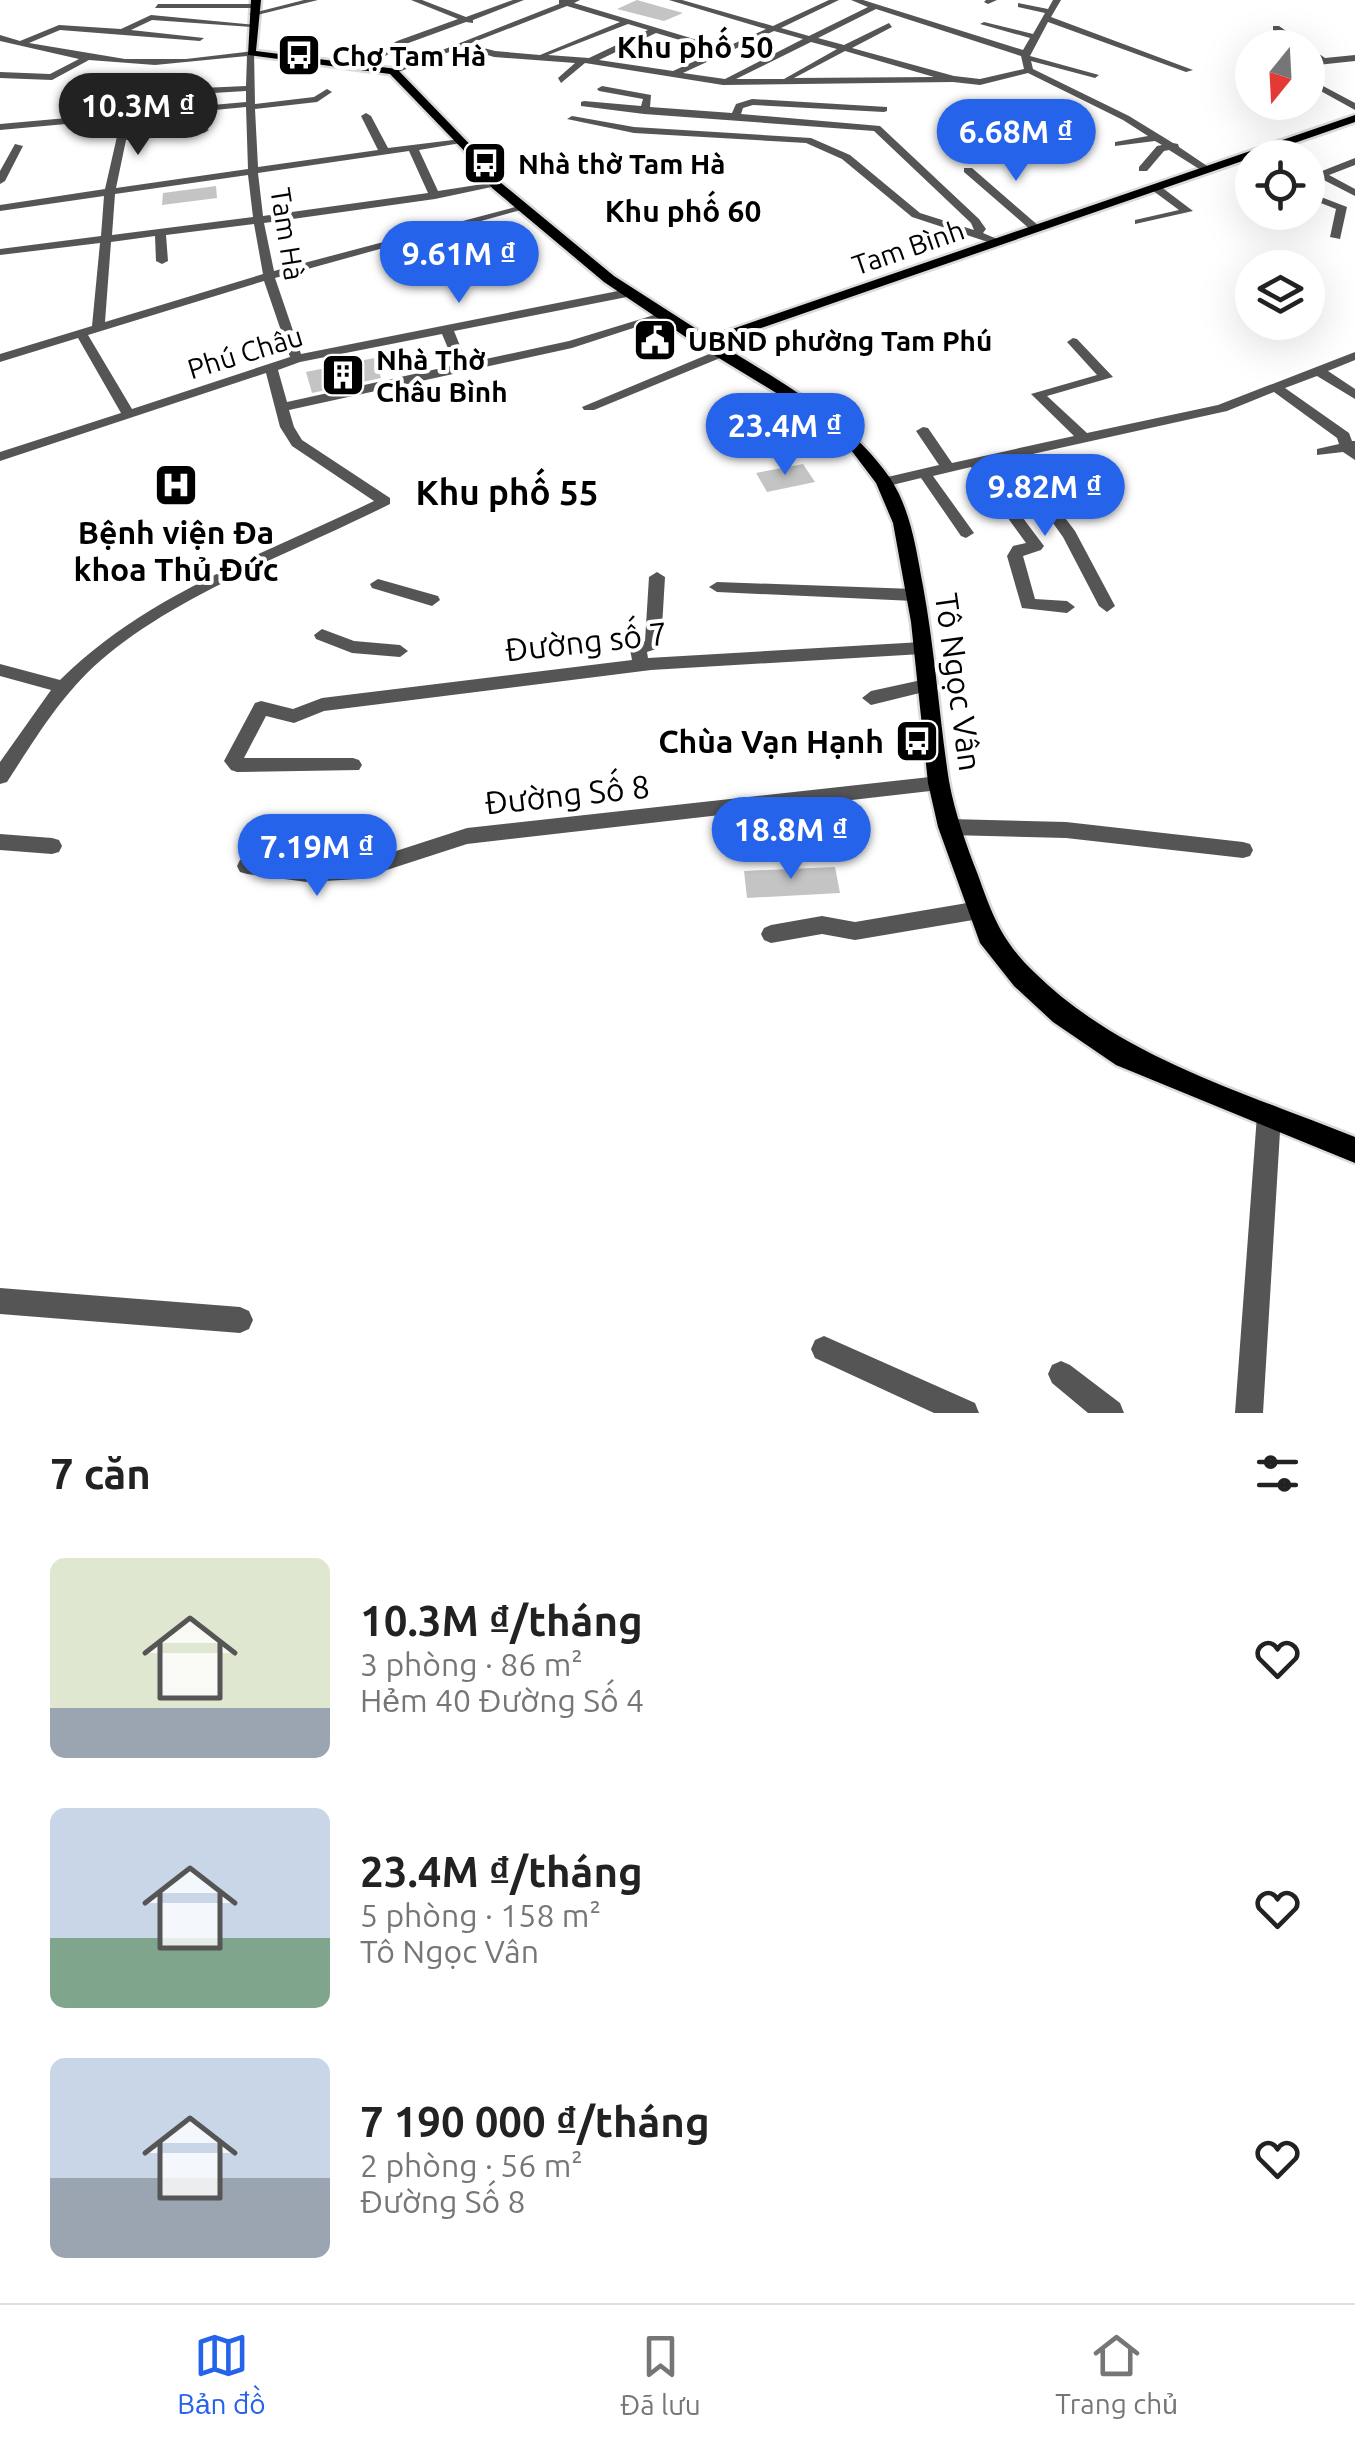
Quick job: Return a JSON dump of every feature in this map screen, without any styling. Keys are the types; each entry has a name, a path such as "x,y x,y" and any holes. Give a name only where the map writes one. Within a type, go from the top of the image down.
{"main road":[{"path":"254,11 251,52 393,72"},
{"name":"Tô Ngọc Vân","path":"393,72 496,185 523,208 628,293 837,429 884,482 902,523 949,827 988,936 1023,978 1101,1042 1125,1056 1355,1150"},
{"name":"Tam Bình","path":"1302,140 1355,118"},
{"name":"Tam Bình","path":"704,343 1235,163"}],"street":[{"path":"415,0 494,30"},
{"path":"363,66 400,43 520,0"},
{"path":"553,0 571,2 724,50"},
{"path":"676,0 954,79 970,82 1029,70 1175,146 1208,170"},
{"path":"671,76 835,0"},
{"path":"855,0 1095,75"},
{"path":"1031,0 1189,70"},
{"path":"393,72 571,2"},
{"path":"125,30 151,17 316,3"},
{"path":"1021,5 1051,10"},
{"path":"158,6 254,11"},
{"path":"723,82 876,6"},
{"path":"1029,70 1025,55 1051,10"},
{"path":"538,57 628,22"},
{"path":"1012,23 1037,34"},
{"path":"984,24 1037,34"},
{"path":"785,81 889,25"},
{"path":"20,44 59,26 125,30 164,38 200,38"},
{"path":"561,80 586,61 656,30"},
{"path":"0,38 51,54 177,66 251,52"},
{"path":"458,44 494,54 586,61 723,82 954,79"},
{"name":"Tam Hà","path":"251,52 260,219 282,325 297,359"},
{"path":"846,80 890,52"},
{"path":"0,75 52,77 89,57"},
{"path":"1325,61 1355,58"},
{"path":"180,92 250,88"},
{"path":"602,89 648,97 644,111"},
{"path":"1325,91 1355,107"},
{"path":"0,127 317,99 327,92"},
{"path":"736,116 739,106 752,102 884,108 819,144"},
{"path":"584,104 861,124 888,134 975,221 980,229 977,234"},
{"path":"98,327 110,192 126,116"},
{"path":"366,116 384,151"},
{"path":"572,119 654,132 789,136 819,144 846,157 916,215 998,242"},
{"path":"122,138 204,130"},
{"path":"1118,144 1158,137"},
{"path":"0,208 458,141"},
{"path":"0,181 18,146"},
{"path":"1143,169 1161,148 1175,146"},
{"path":"413,148 435,196"},
{"path":"1325,173 1355,161"},
{"path":"968,170 1036,229"},
{"path":"1325,177 1355,193"},
{"path":"0,252 496,185"},
{"path":"1156,188 1188,211"},
{"path":"1325,201 1342,207 1336,236"},
{"path":"0,358 270,276 523,208"},
{"path":"1139,222 1205,209"},
{"path":"160,230 162,261"},
{"name":"Phú Châu","path":"0,457 297,359 628,293"},
{"path":"282,407 572,344 664,316"},
{"path":"447,330 463,368"},
{"path":"80,332 129,415"},
{"path":"1074,342 1106,378 1038,394 1084,438"},
{"path":"589,407 722,353"},
{"path":"884,482 1222,408 1355,356"},
{"path":"3,766 64,687 104,650 149,618 385,501 297,443 271,368"},
{"path":"1320,372 1355,395"},
{"path":"1278,389 1344,436 1352,449 1322,452"},
{"path":"923,431 948,468"},
{"path":"1010,454 1070,535 1108,606"},
{"path":"974,462 1036,546 1018,550 1016,556 1028,604 1066,607"},
{"path":"924,473 966,534"},
{"path":"641,665 638,649 653,644 657,577"},
{"path":"378,584 432,600"},
{"path":"716,588 914,595"},
{"path":"322,636 352,646 400,650"},
{"name":"Đường số 7","path":"353,765 233,763 260,708 294,716 322,705 641,665 922,648"},
{"path":"0,670 64,687"},
{"path":"871,698 926,685"},
{"name":"Đường Số 8","path":"247,866 306,874 384,864 412,850 467,836 940,784"},
{"path":"949,827 1066,830 1243,850"},
{"path":"0,842 52,846"},
{"path":"770,934 822,924 854,931 978,910"},
{"path":"1249,1413 1269,1115"},
{"path":"0,1301 240,1320"},
{"path":"824,1349 965,1413"},
{"path":"1061,1374 1110,1413"}],"building":[{"path":"637,0 683,13 664,21 617,9"},
{"path":"216,186 217,198 162,205 163,193"},
{"name":"Nhà Thờ Châu Bình","path":"374,358 381,378 312,393 306,372"},
{"path":"803,464 815,482 767,492 756,473"},
{"path":"835,867 840,893 747,898 744,871"}],"place":[{"name":"Chợ Tam Hà","path":"299,55"},
{"name":"Nhà thờ Tam Hà","path":"485,163"},
{"name":"UBND phường Tam Phú","path":"655,340"},
{"name":"Nhà Thờ Châu Bình","path":"343,375"},
{"name":"Bệnh viện Đa khoa Thủ Đức","path":"176,485"},
{"name":"Chùa Vạn Hạnh","path":"917,741"}],"district":[{"name":"Khu phố 50","path":"695,47"},
{"name":"Khu phố 60","path":"683,211"},
{"name":"Khu phố 55","path":"507,492"}]}
